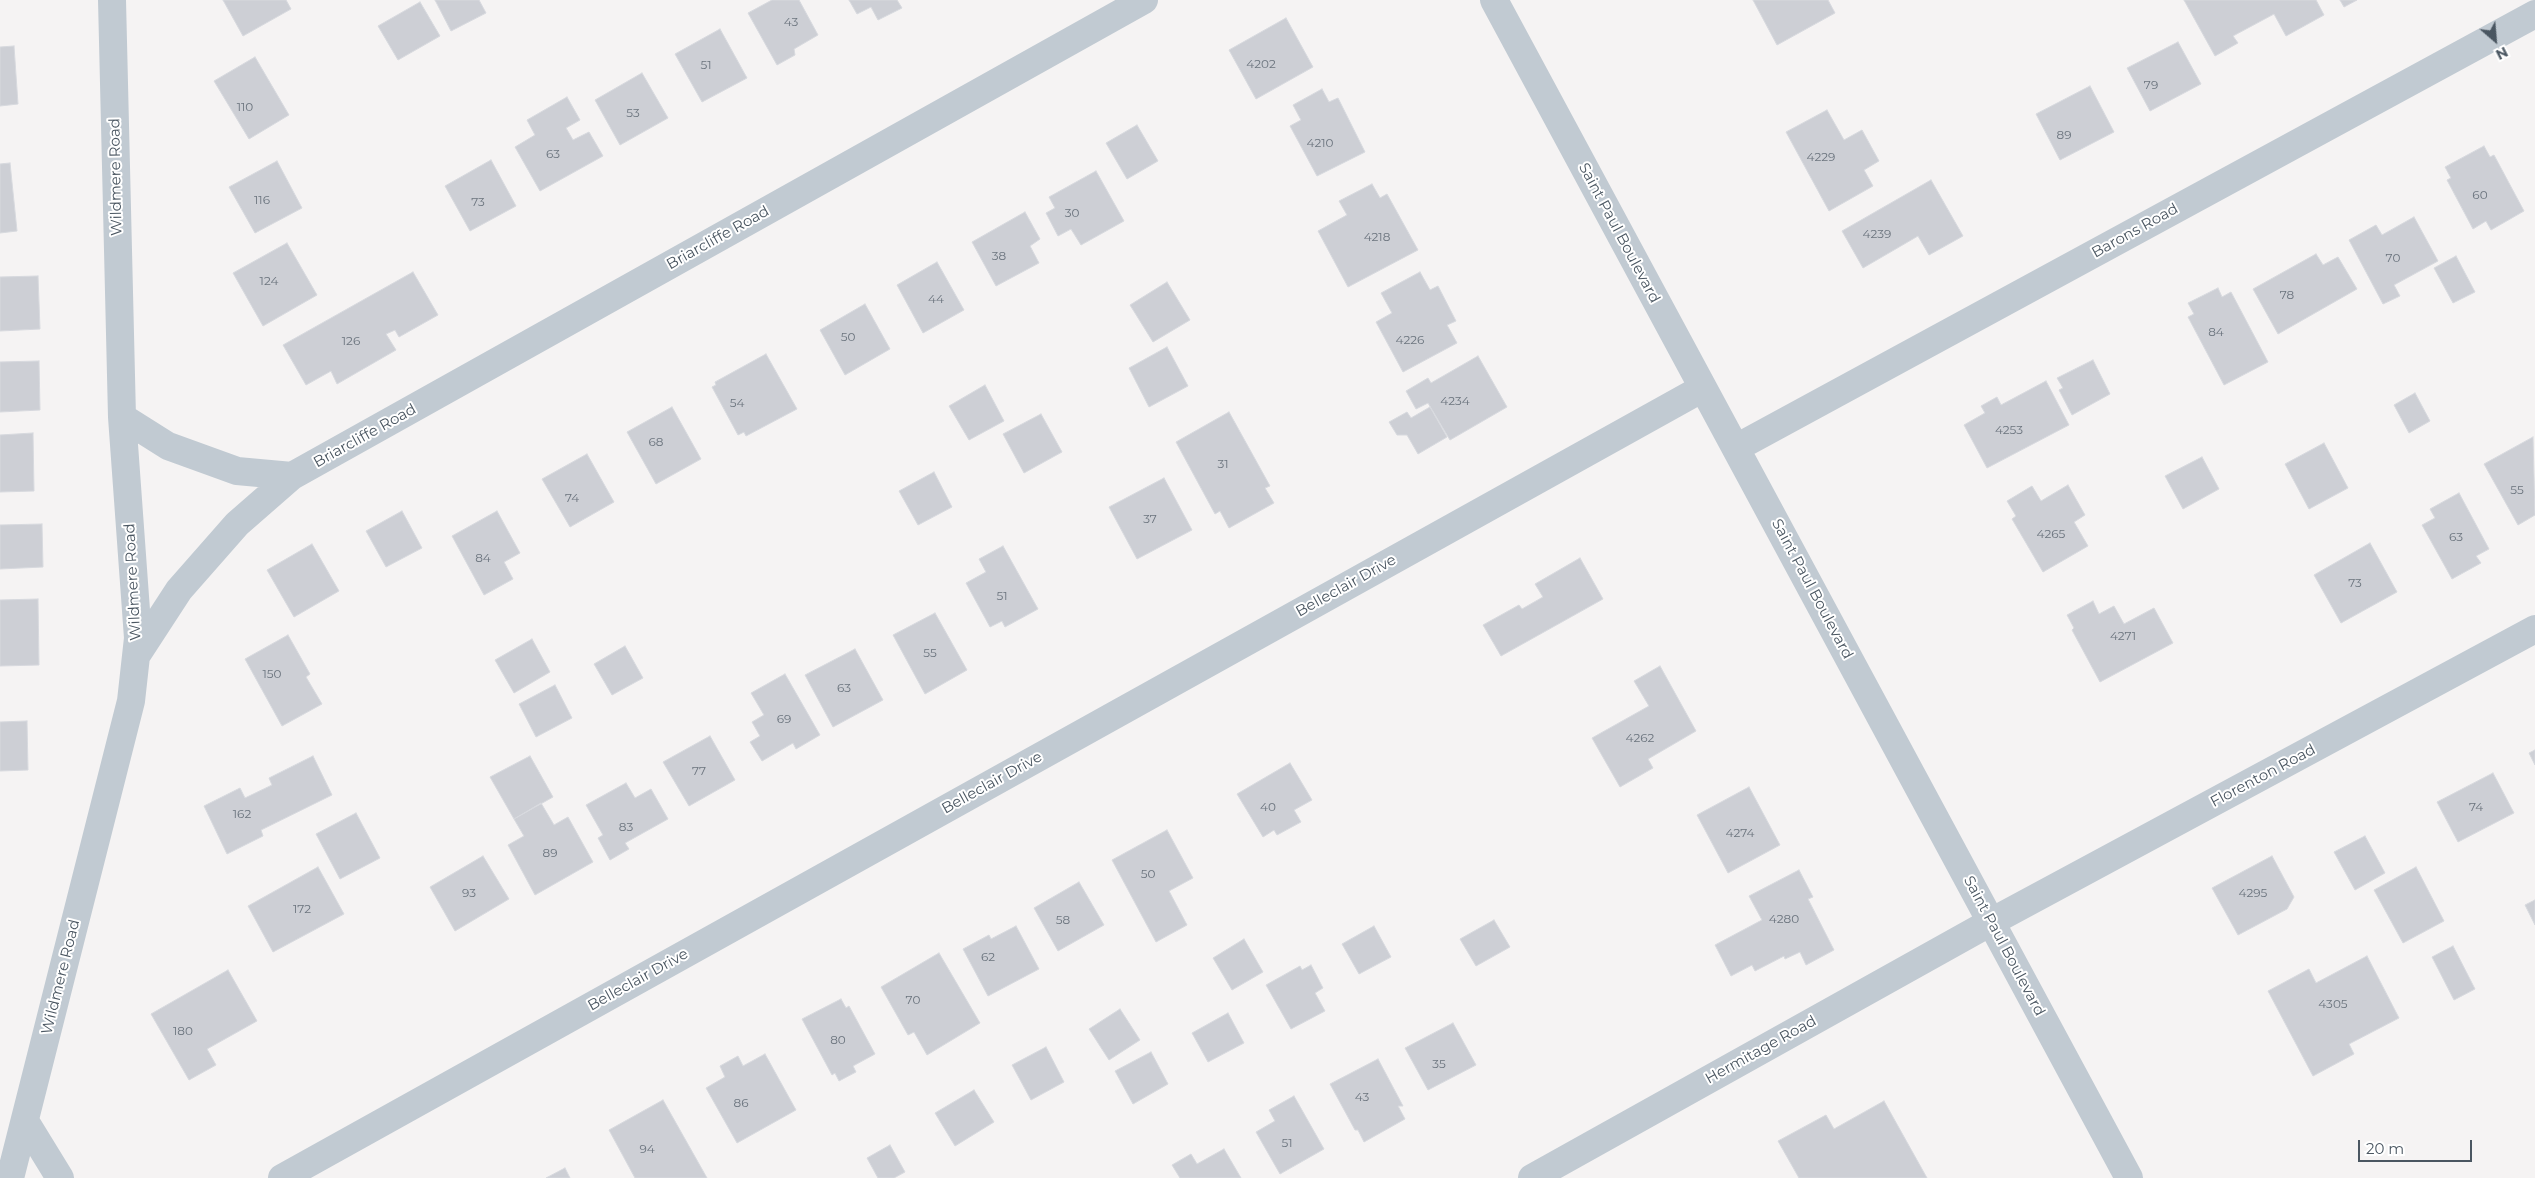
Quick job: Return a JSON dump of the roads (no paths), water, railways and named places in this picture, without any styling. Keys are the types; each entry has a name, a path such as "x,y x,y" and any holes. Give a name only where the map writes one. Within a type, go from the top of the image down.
{"street":[{"name":"Wildmere Road","path":"10,1178 131,701 138,638 122,417 112,0"},
{"name":"Briarcliffe Road","path":"136,656 179,590 224,538 237,524 292,476 1144,0"},
{"name":"Saint Paul Boulevard","path":"1494,0 2129,1178"},
{"name":"Barons Road","path":"1736,448 2535,14"},
{"name":"Belleclair Drive","path":"282,1178 1703,388"},
{"path":"122,417 168,446 238,472 292,476"},
{"name":"Florenton Road","path":"1991,922 2535,629"},
{"name":"Hermitage Road","path":"1532,1178 1991,922"},
{"path":"24,1121 60,1178"}]}
